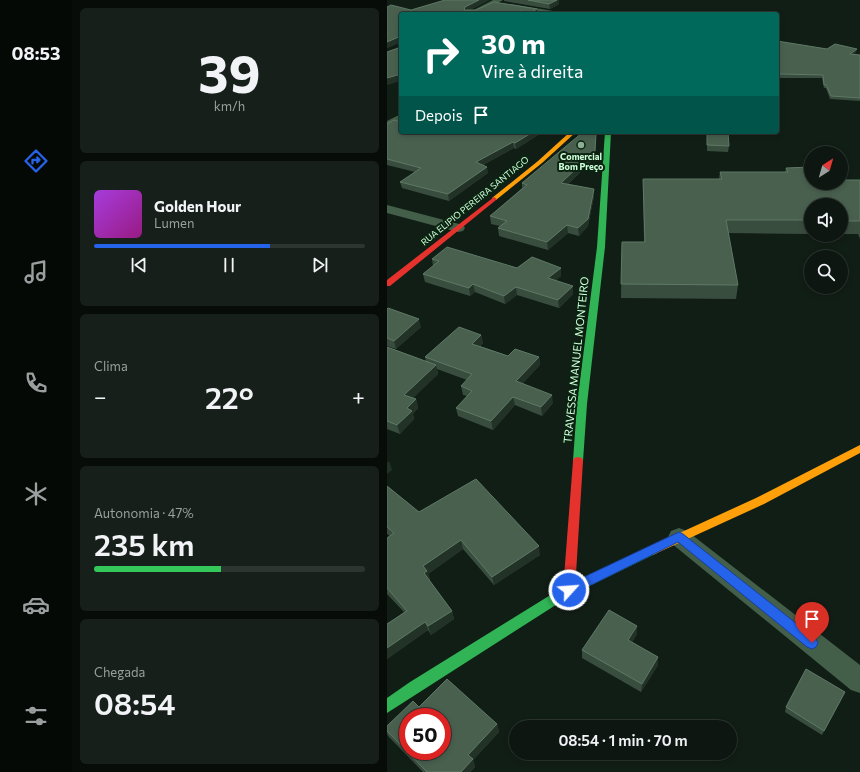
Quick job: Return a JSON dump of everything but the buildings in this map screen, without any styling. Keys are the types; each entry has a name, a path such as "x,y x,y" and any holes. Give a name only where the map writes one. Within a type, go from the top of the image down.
{"street":[{"path":"474,12 496,2 548,12"},
{"path":"387,126 399,119"},
{"name":"RUA ELIPIO PEREIRA SANTIAGO","path":"387,284 540,162 571,134"},
{"name":"TRAVESSA MANUEL MONTEIRO","path":"569,590 582,404 601,247 608,134"},
{"path":"387,209 458,228"},
{"path":"387,706 415,686 569,590 679,537 760,501 860,449"},
{"path":"679,537 860,681"}],"traffic: fast":[{"path":"578,461 582,404 601,247 608,134"},
{"path":"387,706 415,686 569,590 653,550"}],"traffic: slow":[{"path":"494,199 540,162 571,134"},
{"path":"653,550 760,501 860,449"}],"traffic: jam":[{"path":"387,284 494,199"},
{"path":"569,590 578,461"}],"place":[{"name":"Comercial Bom Preço","path":"581,145"}],"route":[{"path":"569,590 679,537 812,643"}]}
